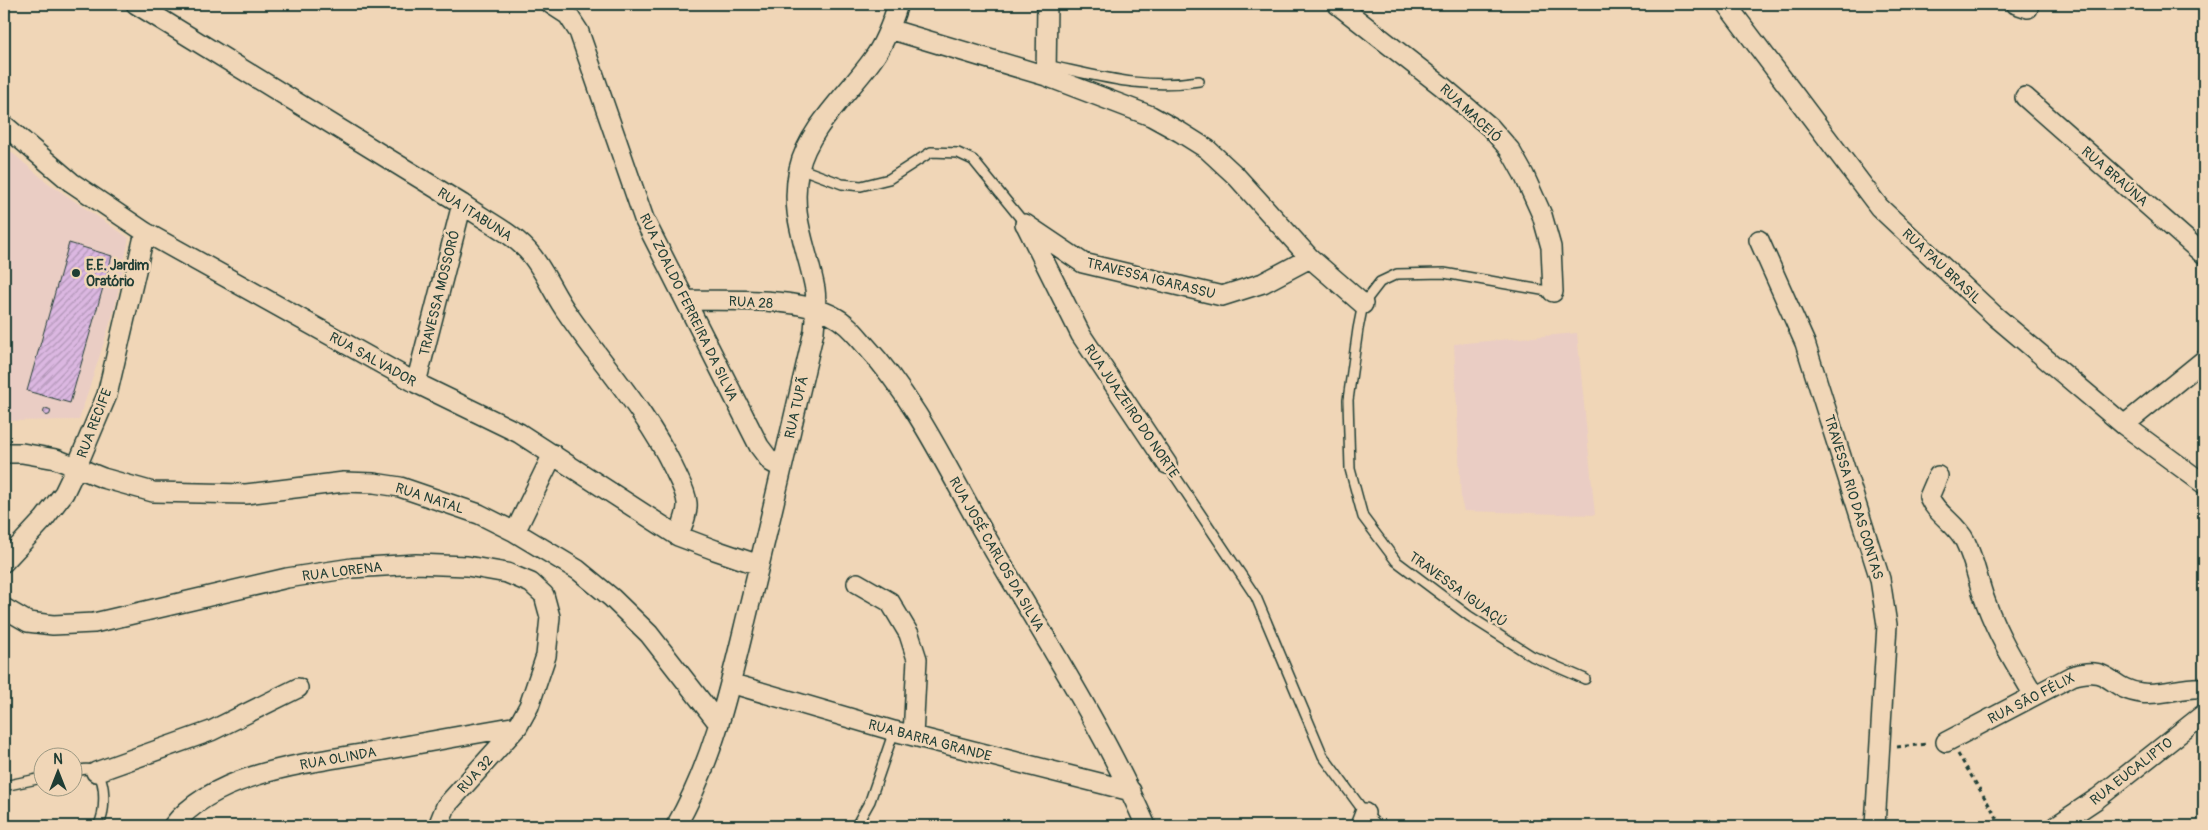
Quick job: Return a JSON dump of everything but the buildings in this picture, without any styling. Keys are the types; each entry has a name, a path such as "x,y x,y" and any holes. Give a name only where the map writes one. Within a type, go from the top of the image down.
{"street":[{"name":"RUA ITABUNA","path":"136,4 462,204 511,236 528,250 566,312 640,410 664,448 681,484 687,503 685,520 678,536"},
{"name":"RUA ZOALDO FERREIRA DA SILVA","path":"551,4 568,15 579,32 644,219 758,446 771,462 782,468"},
{"name":"RUA TUPÃ","path":"676,826 698,784 719,724 814,331 815,290 796,214 796,190 800,168 810,140 874,58 889,29 898,4"},
{"path":"1046,70 1047,4"},
{"name":"RUA MACEIÓ","path":"1337,4 1443,86 1490,127 1510,150 1524,175 1542,215 1551,247 1553,292"},
{"name":"RUA PAU BRASIL","path":"1726,4 1879,207 1995,316 2124,425 2204,484"},
{"path":"889,29 1046,70 1151,116 1207,149 1236,176 1310,258 1363,304"},
{"name":"RUA BRAÚNA","path":"2025,97 2204,254"},
{"name":"RUA SALVADOR","path":"4,125 70,182 145,232 416,383 519,433 678,536 759,564"},
{"name":"TRAVESSA MOSSORÓ","path":"416,383 462,204"},
{"name":"TRAVESSA IGARASSU","path":"1025,224 1083,263 1222,296 1263,283 1310,258"},
{"name":"RUA JUAZEIRO DO NORTE","path":"1025,224 1081,335 1167,464"},
{"name":"RUA RECIFE","path":"4,562 44,519 64,493 77,466 107,395 145,232"},
{"name":"TRAVESSA RIO DAS CONTAS","path":"1759,240 1805,343 1880,579 1887,625 1875,826"},
{"name":"RUA 28","path":"686,300 766,302 816,308"},
{"name":"RUA JOSÉ CARLOS DA SILVA","path":"816,308 836,317 848,327 880,361 906,396 1089,714 1131,792 1146,826"},
{"path":"2124,425 2204,360"},
{"name":"RUA NATAL","path":"4,453 22,453 56,459 128,487 153,492 246,494 344,482 400,487 479,514 515,532 578,570 612,598 649,634 719,724"},
{"path":"515,532 553,454"},
{"path":"1938,476 1929,497 1932,503 1953,523 1965,539 1986,602 2004,645 2034,695"},
{"name":"RUA LORENA","path":"4,608 28,622 54,625 94,623 287,578 352,568 416,564 467,566 507,573 531,583 544,595 550,617 546,656 529,706 518,726"},
{"path":"857,583 890,602 909,634 917,659 913,736"},
{"name":"RUA SÃO FÉLIX","path":"1948,741 2072,676 2086,672 2104,675 2119,686 2141,693 2204,688"},
{"name":"RUA BARRA GRANDE","path":"730,682 894,731 1131,792"},
{"path":"96,772 211,731 298,688"},
{"name":"RUA EUCALIPTO","path":"2056,826 2098,798 2204,714"},
{"name":"RUA OLINDA","path":"173,826 192,806 229,786 271,770 518,726"},
{"name":"RUA 32","path":"438,826 446,806 518,726"}],"lane":[{"path":"1046,70 1123,82 1162,85 1199,81"},
{"name":"RUA JUAZEIRO DO NORTE","path":"800,168 842,184 861,186 889,180 931,152 958,153 973,160 1025,224"},
{"path":"1363,304 1380,282 1397,274 1444,273 1553,292"},
{"name":"TRAVESSA IGUAÇÚ","path":"1363,304 1348,400 1350,469 1363,517 1396,561 1469,616 1532,656 1585,679"},
{"name":"RUA JUAZEIRO DO NORTE","path":"1167,464 1256,597 1323,756 1368,822"},
{"path":"856,826 870,800 894,731"},
{"path":"82,770 96,772 102,782 104,810 98,826"},
{"path":"4,786 32,780"}],"path":[{"path":"1879,749 1948,741 2002,826"}],"shaded area":[{"name":"E.E. Jardim Oratório","path":"4,146 48,183 129,238 115,308 79,420 4,421"},
{"path":"1577,333 1595,515 1464,511 1461,500 1454,344"}],"place":[{"name":"E.E. Jardim Oratório","path":"76,273"}]}
